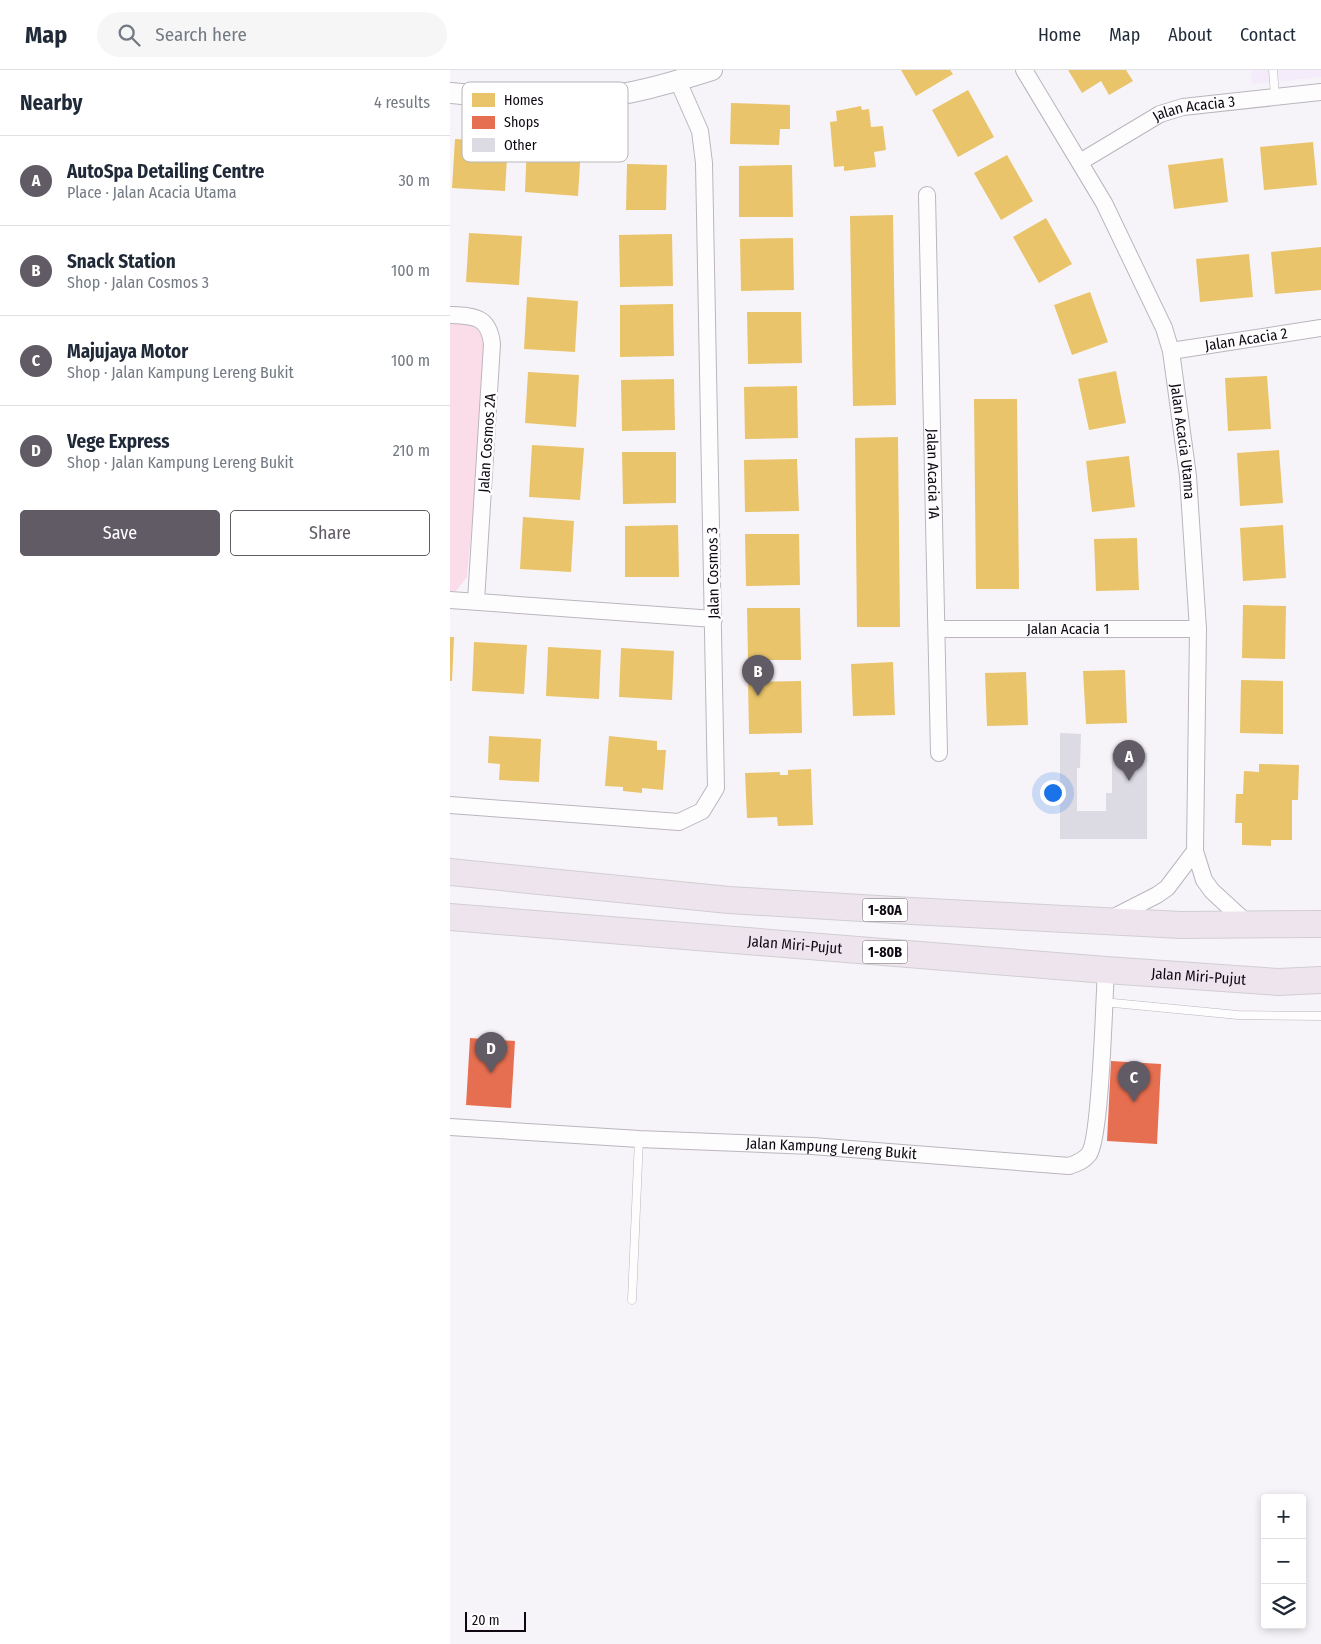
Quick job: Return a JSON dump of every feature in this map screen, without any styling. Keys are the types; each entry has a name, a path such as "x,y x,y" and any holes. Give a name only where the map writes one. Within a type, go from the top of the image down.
{"highway":[{"name":"1-80A","path":"450,872 729,900 1181,925 1321,924"},
{"name":"Jalan Miri-Pujut","path":"450,917 1106,970 1278,982 1321,980"}],"street":[{"path":"628,91 678,81 712,70"},
{"name":"Jalan Acacia Utama","path":"1024,70 1104,203 1160,319 1171,351 1188,476 1198,629 1194,850 1204,880 1224,904 1249,926"},
{"name":"Jalan Cosmos 3","path":"450,806 679,822 702,811 716,788 704,163 700,131 678,81"},
{"name":"Jalan Acacia 3","path":"1080,162 1160,114 1183,107 1321,92"},
{"name":"Jalan Acacia 1A","path":"927,195 938,629 939,753"},
{"name":"Jalan Cosmos 2A","path":"450,315 470,316 483,321 490,330 492,344 476,601"},
{"name":"Jalan Acacia 2","path":"1171,351 1321,328"},
{"path":"450,600 714,619"},
{"name":"Jalan Acacia 1","path":"938,629 1198,629"},
{"path":"1106,921 1167,888 1194,850"},
{"name":"Jalan Kampung Lereng Bukit","path":"450,1128 639,1139 812,1146 1069,1166 1082,1162 1093,1146 1097,1127 1106,970"}],"lane":[{"path":"1273,70 1275,96"},
{"path":"1103,1009 1238,1015 1321,1016"},
{"path":"632,1300 639,1139"}],"shaded area":[{"path":"1251,70 1321,70 1321,77 1252,84"},
{"path":"450,322 475,325 487,344 467,577 456,591 450,591"}],"building: Homes":[{"path":"901,70 950,70 953,74 916,96"},
{"path":"1068,70 1126,70 1133,81 1109,95 1101,81 1082,93"},
{"path":"968,90 994,137 958,157 932,110"},
{"path":"731,103 790,105 790,129 780,129 779,145 730,144"},
{"path":"861,106 862,110 869,109 871,127 883,126 886,150 874,152 876,167 844,171 844,166 834,167 830,122 837,121 836,111"},
{"path":"455,139 462,139 462,162 507,162 505,191 452,188"},
{"path":"1313,142 1317,185 1264,190 1260,147"},
{"path":"1007,155 1033,201 1001,220 974,173"},
{"path":"1223,158 1228,202 1174,209 1168,165"},
{"path":"526,162 580,162 578,196 525,192"},
{"path":"627,164 667,165 666,210 626,210"},
{"path":"792,165 793,217 739,217 739,166"},
{"path":"893,215 896,405 853,406 850,216"},
{"path":"1046,218 1072,264 1039,283 1013,237"},
{"path":"469,233 522,236 519,285 466,282"},
{"path":"672,234 673,286 620,287 619,235"},
{"path":"793,238 794,290 741,291 740,239"},
{"path":"1321,247 1321,290 1275,294 1271,252"},
{"path":"1249,254 1253,297 1200,302 1196,259"},
{"path":"1090,292 1108,342 1072,355 1054,305"},
{"path":"527,297 578,301 575,352 524,349"},
{"path":"673,304 674,356 620,357 620,305"},
{"path":"747,312 801,312 802,363 748,364"},
{"path":"1116,371 1126,423 1089,430 1078,379"},
{"path":"528,372 579,375 576,427 525,423"},
{"path":"1267,376 1271,429 1228,431 1225,378"},
{"path":"674,379 675,430 622,431 621,380"},
{"path":"797,386 798,438 745,439 744,387"},
{"path":"974,399 1017,399 1019,589 976,589"},
{"path":"898,437 900,627 857,627 855,438"},
{"path":"532,445 584,448 580,500 529,497"},
{"path":"1279,450 1283,503 1240,506 1237,453"},
{"path":"622,452 676,452 676,503 623,504"},
{"path":"1129,456 1135,507 1092,512 1086,461"},
{"path":"797,459 799,511 745,512 744,460"},
{"path":"523,517 574,521 571,572 520,569"},
{"path":"678,525 679,577 625,577 625,526"},
{"path":"1283,525 1286,578 1243,581 1240,528"},
{"path":"745,534 799,534 800,585 746,586"},
{"path":"1137,538 1139,590 1096,591 1094,539"},
{"path":"1243,605 1286,606 1285,659 1242,658"},
{"path":"747,608 800,608 801,660 748,660"},
{"path":"450,637 454,637 452,681 450,681"},
{"path":"474,642 527,645 524,694 472,691"},
{"path":"548,647 601,650 599,699 546,696"},
{"path":"621,648 674,651 672,700 619,697"},
{"path":"893,662 895,715 853,716 851,664"},
{"path":"1125,670 1127,723 1086,724 1083,671"},
{"path":"1026,672 1028,725 987,726 985,673"},
{"path":"1241,680 1283,681 1283,734 1240,733"},
{"path":"801,681 802,733 749,734 748,682"},
{"path":"489,736 541,739 539,782 499,780 500,764 488,763"},
{"path":"609,736 657,741 657,750 666,750 663,790 642,788 642,793 623,791 623,787 605,786"},
{"path":"1259,764 1299,765 1298,800 1292,800 1292,840 1271,840 1271,846 1242,845 1242,823 1235,823 1236,794 1243,794 1244,771 1259,772"},
{"path":"811,769 813,825 778,826 777,817 747,818 745,773 780,772 780,775 788,775 788,770"}],"building: Shops":[{"path":"470,1038 515,1041 511,1108 466,1105"},
{"path":"1111,1061 1161,1064 1157,1144 1107,1141"}],"building: Other":[{"path":"1060,733 1081,734 1080,768 1077,768 1077,811 1106,811 1106,793 1112,793 1112,753 1147,753 1147,839 1060,839"}],"place":[{"name":"Snack Station","path":"758,696"},
{"name":"AutoSpa Detailing Centre","path":"1129,781"},
{"name":"Vege Express","path":"491,1073"},
{"name":"Majujaya Motor","path":"1134,1102"}]}
